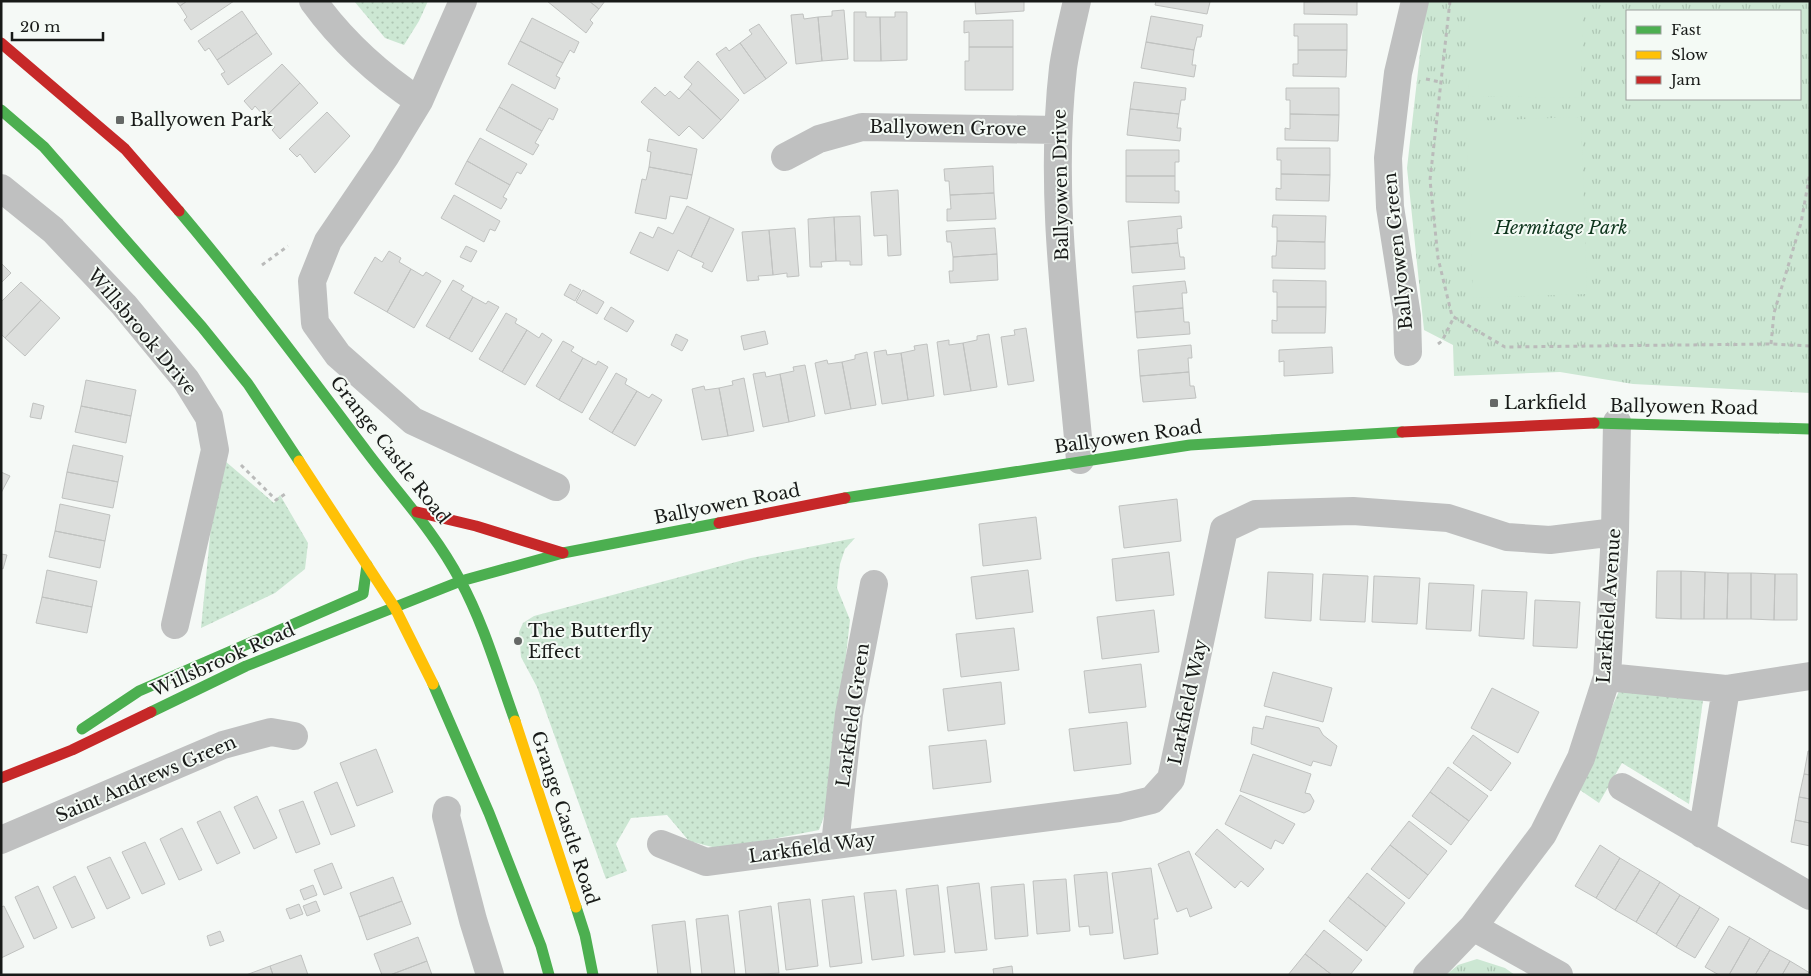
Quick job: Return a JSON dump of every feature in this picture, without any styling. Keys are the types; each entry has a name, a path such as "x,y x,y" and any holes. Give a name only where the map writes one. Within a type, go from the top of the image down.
{"main road":[{"name":"Grange Castle Road","path":"1,43 126,149 237,278 376,464 417,512 461,581 488,645 525,750 585,935 593,975"},
{"path":"1,110 44,147 202,327 248,384 395,608 432,682 489,813 541,946 549,975"},
{"name":"Ballyowen Road","path":"461,581 563,553 863,495 1190,444 1354,433 1617,422 1810,428"},
{"path":"417,512 476,526 563,553"},
{"path":"6,776 140,691 363,594 367,565"},
{"name":"Willsbrook Road","path":"6,776 72,750 246,666 461,581"}],"street":[{"path":"313,1 328,22 363,58 388,81 419,101"},
{"path":"463,1 419,101 386,157 328,241 312,281 315,323 338,355 413,421 556,487"},
{"name":"Ballyowen Drive","path":"1077,1 1063,66 1058,130 1058,234 1080,460"},
{"name":"Ballyowen Green","path":"1408,352 1407,316 1390,207 1388,158 1398,73 1415,1"},
{"name":"Ballyowen Grove","path":"785,157 818,140 862,127 1058,130"},
{"name":"Willsbrook Drive","path":"1,188 53,230 124,305 186,380 209,417 215,450 175,625"},
{"name":"Larkfield Avenue","path":"1427,975 1473,927 1542,834 1581,758 1607,677 1615,532 1617,422"},
{"name":"Larkfield Way","path":"661,844 706,862 1119,808 1152,800 1172,779 1198,659 1215,563 1224,529 1256,514 1353,510 1448,518 1508,536 1550,540 1615,532"},
{"name":"Larkfield Green","path":"835,845 849,714 874,584"},
{"path":"1607,677 1726,689 1810,676"},
{"path":"1702,834 1726,689"},
{"name":"Saint Andrews Green","path":"1,840 223,745 271,732 294,736"},
{"path":"1622,787 1810,896"},
{"path":"447,810 446,816 473,920 490,975"},
{"path":"1473,927 1559,975"}],"path":[{"path":"1450,1 1430,180 1438,258 1452,316 1505,347 1771,344 1810,346"},
{"path":"1771,344 1774,314 1801,223 1810,173"},
{"path":"260,266 288,246"},
{"path":"237,460 276,500 284,496 288,488"}],"green space":[{"path":"354,1 428,1 419,21 404,45 385,38"},
{"name":"Hermitage Park","path":"1426,1 1810,1 1810,393 1633,384 1560,372 1454,376 1453,345 1424,330 1407,168"},
{"path":"1470,1 1583,1 1581,98 1468,96"},
{"path":"1581,117 1587,294 1473,298 1466,121"},
{"path":"218,455 274,503 280,495 308,543 305,569 275,593 201,628"},
{"path":"855,538 845,549 840,564 837,588 850,620 835,752 826,811 819,830 720,849 689,841 667,815 631,818 616,844 627,871 606,879 537,687 521,657 519,632 523,623 534,616 751,558"},
{"path":"1619,691 1703,700 1689,804 1622,763 1599,803 1577,788"},
{"path":"1477,959 1505,968 1515,975 1446,975 1458,965"}],"building":[{"path":"176,1 187,1 180,6"},
{"path":"187,1 234,1 191,30 184,20 187,17 180,6"},
{"path":"547,1 589,1 599,9 590,20 593,23 586,33"},
{"path":"589,1 605,1 599,9"},
{"path":"975,1 1024,1 1024,11 976,14"},
{"path":"1156,1 1210,2 1207,14 1155,5"},
{"path":"1357,1 1357,15 1304,14 1304,2"},
{"path":"844,10 848,59 822,61 818,17 832,16 832,11"},
{"path":"242,11 257,33 217,60 209,48 205,51 198,41"},
{"path":"854,12 866,12 866,17 880,17 881,61 854,61"},
{"path":"895,12 907,12 907,60 881,61 880,17 895,17"},
{"path":"803,14 804,19 818,17 822,61 796,64 791,15"},
{"path":"1151,16 1203,25 1201,37 1197,37 1194,50 1146,42"},
{"path":"532,18 579,42 574,53 570,50 563,63 520,41"},
{"path":"1013,20 1013,47 969,47 969,32 964,33 964,21"},
{"path":"759,24 787,63 766,79 740,43 752,34 749,30"},
{"path":"1294,24 1347,24 1347,50 1298,50 1298,36 1294,36"},
{"path":"257,33 272,54 228,85 221,74 225,72 217,60"},
{"path":"520,41 563,63 556,76 560,78 555,89 508,64"},
{"path":"1146,42 1194,50 1192,65 1196,65 1194,77 1141,68"},
{"path":"740,43 766,79 744,94 716,54 726,47 729,51"},
{"path":"969,47 1013,47 1013,90 965,90 965,61 969,61"},
{"path":"1298,50 1347,50 1346,77 1293,76 1293,64 1298,64"},
{"path":"698,61 739,100 721,120 688,89 692,84 684,77"},
{"path":"282,64 300,83 265,117 255,106 252,110 244,101"},
{"path":"1134,82 1186,88 1185,100 1181,100 1179,114 1130,109"},
{"path":"300,83 318,103 280,139 272,130 275,127 265,117"},
{"path":"512,84 558,109 553,120 549,118 542,131 499,107"},
{"path":"655,87 665,96 670,91 679,99 688,89 721,120 703,139 689,126 679,136 641,102"},
{"path":"1286,88 1339,88 1339,115 1290,114 1290,100 1286,100"},
{"path":"499,107 542,131 535,143 539,145 533,155 486,130"},
{"path":"1130,109 1179,114 1177,128 1181,128 1180,141 1127,135"},
{"path":"327,112 350,136 315,173 300,154 297,157 289,149"},
{"path":"1290,114 1339,115 1338,141 1285,140 1285,128 1290,129"},
{"path":"480,138 527,164 521,174 517,172 510,185 467,161"},
{"path":"649,139 697,149 692,175 649,167 651,152 647,151"},
{"path":"1277,148 1330,148 1330,175 1281,174 1281,160 1277,160"},
{"path":"1126,150 1179,150 1179,162 1175,162 1175,176 1126,176"},
{"path":"467,161 510,185 503,197 507,199 501,209 455,184"},
{"path":"993,166 994,193 950,195 949,181 945,181 944,169"},
{"path":"649,167 692,175 687,199 670,196 666,219 635,213 642,179 646,180"},
{"path":"1281,174 1330,175 1329,201 1276,200 1276,188 1281,189"},
{"path":"1126,176 1175,176 1175,191 1179,191 1179,203 1126,202"},
{"path":"898,190 901,255 888,256 887,235 874,236 871,192"},
{"path":"994,193 996,219 947,221 947,209 951,209 950,195"},
{"path":"454,195 500,221 495,231 490,229 484,242 441,218"},
{"path":"687,206 710,217 691,257 678,250 668,271 630,253 640,232 653,238 658,227 673,234"},
{"path":"1273,215 1326,216 1325,242 1277,241 1277,227 1272,227"},
{"path":"860,216 862,265 850,265 850,261 836,261 834,217"},
{"path":"1181,216 1182,228 1177,229 1178,243 1130,247 1128,221"},
{"path":"710,217 734,229 712,272 702,267 704,263 691,257"},
{"path":"834,217 836,261 821,262 822,267 810,267 808,219"},
{"path":"795,228 799,276 787,277 787,273 773,275 769,230"},
{"path":"995,228 997,254 953,257 951,242 947,242 946,231"},
{"path":"769,230 773,275 758,276 759,280 747,281 742,232"},
{"path":"1277,241 1325,242 1325,269 1272,268 1272,256 1276,256"},
{"path":"1178,243 1180,257 1184,257 1185,269 1132,273 1130,247"},
{"path":"466,246 477,251 471,262 460,257"},
{"path":"389,251 401,258 399,262 411,269 387,312 354,293 375,257 382,262"},
{"path":"997,254 998,280 950,283 949,271 953,271 953,257"},
{"path":"1,263 11,273 1,283"},
{"path":"411,269 423,276 426,272 441,281 414,328 387,312"},
{"path":"453,280 464,286 461,290 473,297 449,339 426,326"},
{"path":"1273,280 1326,281 1326,307 1277,307 1277,292 1273,292"},
{"path":"1185,281 1187,293 1182,293 1183,308 1135,312 1133,286"},
{"path":"21,282 41,300 5,338 1,334 1,302"},
{"path":"570,284 581,290 575,301 564,295"},
{"path":"583,290 604,302 597,314 576,302"},
{"path":"473,297 486,304 488,301 499,307 472,352 449,339"},
{"path":"41,300 60,318 25,356 5,338"},
{"path":"611,307 634,321 627,332 604,319"},
{"path":"1277,307 1326,307 1325,333 1272,333 1272,320 1277,321"},
{"path":"1183,308 1184,322 1189,322 1190,334 1137,338 1135,312"},
{"path":"506,313 517,319 515,323 527,330 502,372 479,359"},
{"path":"1026,328 1034,381 1008,385 1001,337 1015,335 1014,330"},
{"path":"527,330 539,338 542,333 552,340 525,385 502,372"},
{"path":"765,331 768,344 744,350 741,336"},
{"path":"676,334 688,340 682,351 671,345"},
{"path":"989,334 997,387 971,391 963,343 977,340 977,336"},
{"path":"949,340 949,345 963,343 971,391 944,395 937,342"},
{"path":"563,341 574,347 571,351 583,358 559,400 536,386"},
{"path":"927,344 934,396 908,400 901,353 915,350 914,346"},
{"path":"1191,345 1192,358 1188,358 1189,372 1140,376 1138,350"},
{"path":"1332,347 1333,373 1284,376 1284,361 1279,362 1279,350"},
{"path":"886,350 887,355 901,353 908,400 882,404 874,352"},
{"path":"867,352 876,405 851,409 842,362 855,359 855,355"},
{"path":"583,358 596,365 598,361 608,367 582,413 559,400"},
{"path":"827,360 828,364 842,362 851,409 825,414 815,363"},
{"path":"805,365 815,416 789,422 780,374 794,371 793,367"},
{"path":"765,372 766,377 780,374 789,422 763,427 753,374"},
{"path":"1189,372 1190,386 1194,386 1196,398 1143,402 1140,376"},
{"path":"616,373 627,379 625,384 637,391 612,433 589,419"},
{"path":"744,378 754,431 728,436 719,388 733,385 732,381"},
{"path":"86,380 136,390 131,416 81,406"},
{"path":"704,386 705,390 719,388 728,436 702,440 692,389"},
{"path":"637,391 649,398 652,394 662,400 635,446 612,433"},
{"path":"33,403 44,406 41,419 30,417"},
{"path":"81,406 131,416 126,443 75,432"},
{"path":"73,445 123,456 118,482 67,472"},
{"path":"1,472 10,476 1,493"},
{"path":"67,472 118,482 113,508 62,498"},
{"path":"1177,499 1181,541 1124,548 1119,506"},
{"path":"60,504 110,515 105,541 55,531"},
{"path":"1036,517 1041,559 983,566 979,524"},
{"path":"55,531 105,541 100,568 49,557"},
{"path":"1169,552 1174,595 1116,601 1112,559"},
{"path":"1,554 7,555 3,569 1,568"},
{"path":"47,570 97,581 92,607 42,597"},
{"path":"1028,570 1033,612 976,619 971,577"},
{"path":"1657,571 1681,571 1681,619 1656,618"},
{"path":"1681,571 1705,572 1704,619 1681,619"},
{"path":"1268,572 1313,574 1311,621 1265,618"},
{"path":"1705,572 1728,573 1727,619 1704,619"},
{"path":"1728,573 1751,573 1751,619 1727,619"},
{"path":"1751,573 1775,574 1774,620 1751,619"},
{"path":"1323,574 1368,576 1365,622 1320,620"},
{"path":"1775,574 1797,574 1797,620 1774,620"},
{"path":"1374,576 1420,578 1417,624 1372,622"},
{"path":"1429,583 1474,585 1471,631 1426,629"},
{"path":"1482,590 1527,592 1524,639 1479,636"},
{"path":"42,597 92,607 87,633 36,623"},
{"path":"1535,600 1580,602 1577,648 1533,646"},
{"path":"1154,610 1159,652 1102,659 1097,617"},
{"path":"1014,628 1019,670 961,677 956,634"},
{"path":"1141,664 1146,707 1089,713 1084,671"},
{"path":"1273,672 1332,688 1323,722 1264,706"},
{"path":"1001,682 1005,724 948,731 943,689"},
{"path":"1492,688 1539,712 1518,753 1471,728"},
{"path":"1266,716 1319,728 1323,735 1337,746 1331,766 1313,761 1311,766 1251,744 1253,727 1263,729"},
{"path":"1127,722 1131,764 1074,771 1069,729"},
{"path":"1473,735 1511,763 1491,791 1453,763"},
{"path":"986,740 991,782 933,789 929,746"},
{"path":"376,749 393,792 357,806 340,763"},
{"path":"1808,751 1810,751 1810,775 1804,774"},
{"path":"1253,754 1311,774 1305,793 1310,794 1314,801 1310,810 1304,813 1240,791"},
{"path":"1448,767 1488,796 1469,821 1430,792"},
{"path":"1804,774 1810,775 1810,799 1799,797"},
{"path":"337,782 355,826 331,835 314,792"},
{"path":"1430,792 1469,821 1451,845 1412,816"},
{"path":"1240,795 1295,824 1283,844 1275,840 1271,849 1225,824"},
{"path":"257,796 277,838 254,849 234,807"},
{"path":"1799,797 1810,799 1810,823 1795,820"},
{"path":"303,801 320,844 296,853 279,810"},
{"path":"220,811 240,853 217,864 197,822"},
{"path":"1795,820 1810,823 1810,846 1791,842"},
{"path":"1409,821 1447,851 1428,875 1390,845"},
{"path":"182,828 202,870 179,880 160,839"},
{"path":"1217,829 1264,869 1248,887 1241,881 1235,888 1195,854"},
{"path":"145,842 165,884 142,894 122,852"},
{"path":"1390,845 1428,875 1409,899 1371,869"},
{"path":"1600,845 1620,858 1596,898 1575,886"},
{"path":"1189,851 1212,908 1190,917 1187,908 1177,912 1158,864"},
{"path":"110,857 130,898 107,909 87,867"},
{"path":"1620,858 1640,870 1615,910 1596,898"},
{"path":"332,863 342,888 324,895 314,870"},
{"path":"1151,868 1158,919 1154,919 1158,954 1124,959 1112,873"},
{"path":"1640,870 1660,882 1636,922 1615,910"},
{"path":"1107,872 1113,933 1090,935 1089,926 1079,927 1074,875"},
{"path":"1367,873 1405,903 1386,927 1348,897"},
{"path":"75,876 95,918 72,928 53,887"},
{"path":"393,877 402,901 359,917 350,893"},
{"path":"1066,879 1070,931 1037,934 1033,881"},
{"path":"1660,882 1680,895 1656,934 1636,922"},
{"path":"979,883 987,950 955,953 947,887"},
{"path":"1024,884 1028,936 995,939 991,887"},
{"path":"313,885 317,895 304,900 300,890"},
{"path":"938,885 945,952 914,955 906,889"},
{"path":"38,886 57,928 34,939 15,897"},
{"path":"896,890 904,956 872,960 864,893"},
{"path":"1680,895 1700,907 1676,947 1656,934"},
{"path":"854,896 862,963 830,967 822,900"},
{"path":"1348,897 1386,927 1367,951 1329,921"},
{"path":"810,899 818,966 786,970 778,903"},
{"path":"316,901 320,911 307,916 303,906"},
{"path":"402,901 411,924 367,940 359,917"},
{"path":"299,904 303,914 290,919 286,909"},
{"path":"4,906 24,947 1,958 1,907"},
{"path":"771,906 779,973 746,975 739,911"},
{"path":"1700,907 1719,919 1695,958 1676,947"},
{"path":"728,915 735,975 702,975 696,919"},
{"path":"685,921 691,975 658,975 652,925"},
{"path":"1729,926 1750,938 1729,975 1719,975 1705,967"},
{"path":"1324,930 1362,960 1350,975 1332,975 1305,954"},
{"path":"220,931 224,941 210,946 207,936"},
{"path":"418,937 427,961 390,975 382,975 374,954"},
{"path":"1750,938 1770,950 1755,975 1729,975"},
{"path":"1770,950 1790,961 1782,975 1755,975"},
{"path":"1305,954 1332,975 1288,975"},
{"path":"301,955 308,975 273,975 270,966"},
{"path":"427,961 432,975 390,975"},
{"path":"1790,961 1810,973 1809,975 1782,975"},
{"path":"270,966 273,975 246,975"},
{"path":"1012,966 1013,975 994,975 993,969"}],"traffic: fast":[{"path":"1,110 44,147 202,327 248,384 299,461"},
{"path":"179,211 251,300 416,514 450,562 476,614 515,721"},
{"path":"1594,423 1810,429"},
{"path":"845,498 1190,445 1402,432"},
{"path":"151,712 246,666 461,581 563,553 719,523"},
{"path":"82,729 139,691 363,594 367,565"},
{"path":"433,684 489,813 541,946 549,975"},
{"path":"576,907 585,935 593,975"}],"traffic: slow":[{"path":"299,461 395,608 433,684"},
{"path":"515,721 576,907"}],"traffic: jam":[{"path":"1,43 125,149 179,211"},
{"path":"1402,432 1594,423"},
{"path":"719,523 845,498"},
{"path":"417,512 476,526 563,553"},
{"path":"1,778 72,750 151,712"}],"place":[{"name":"Ballyowen Park","path":"120,120"},
{"name":"Larkfield","path":"1494,403"},
{"name":"The Butterfly Effect","path":"518,641"}]}
